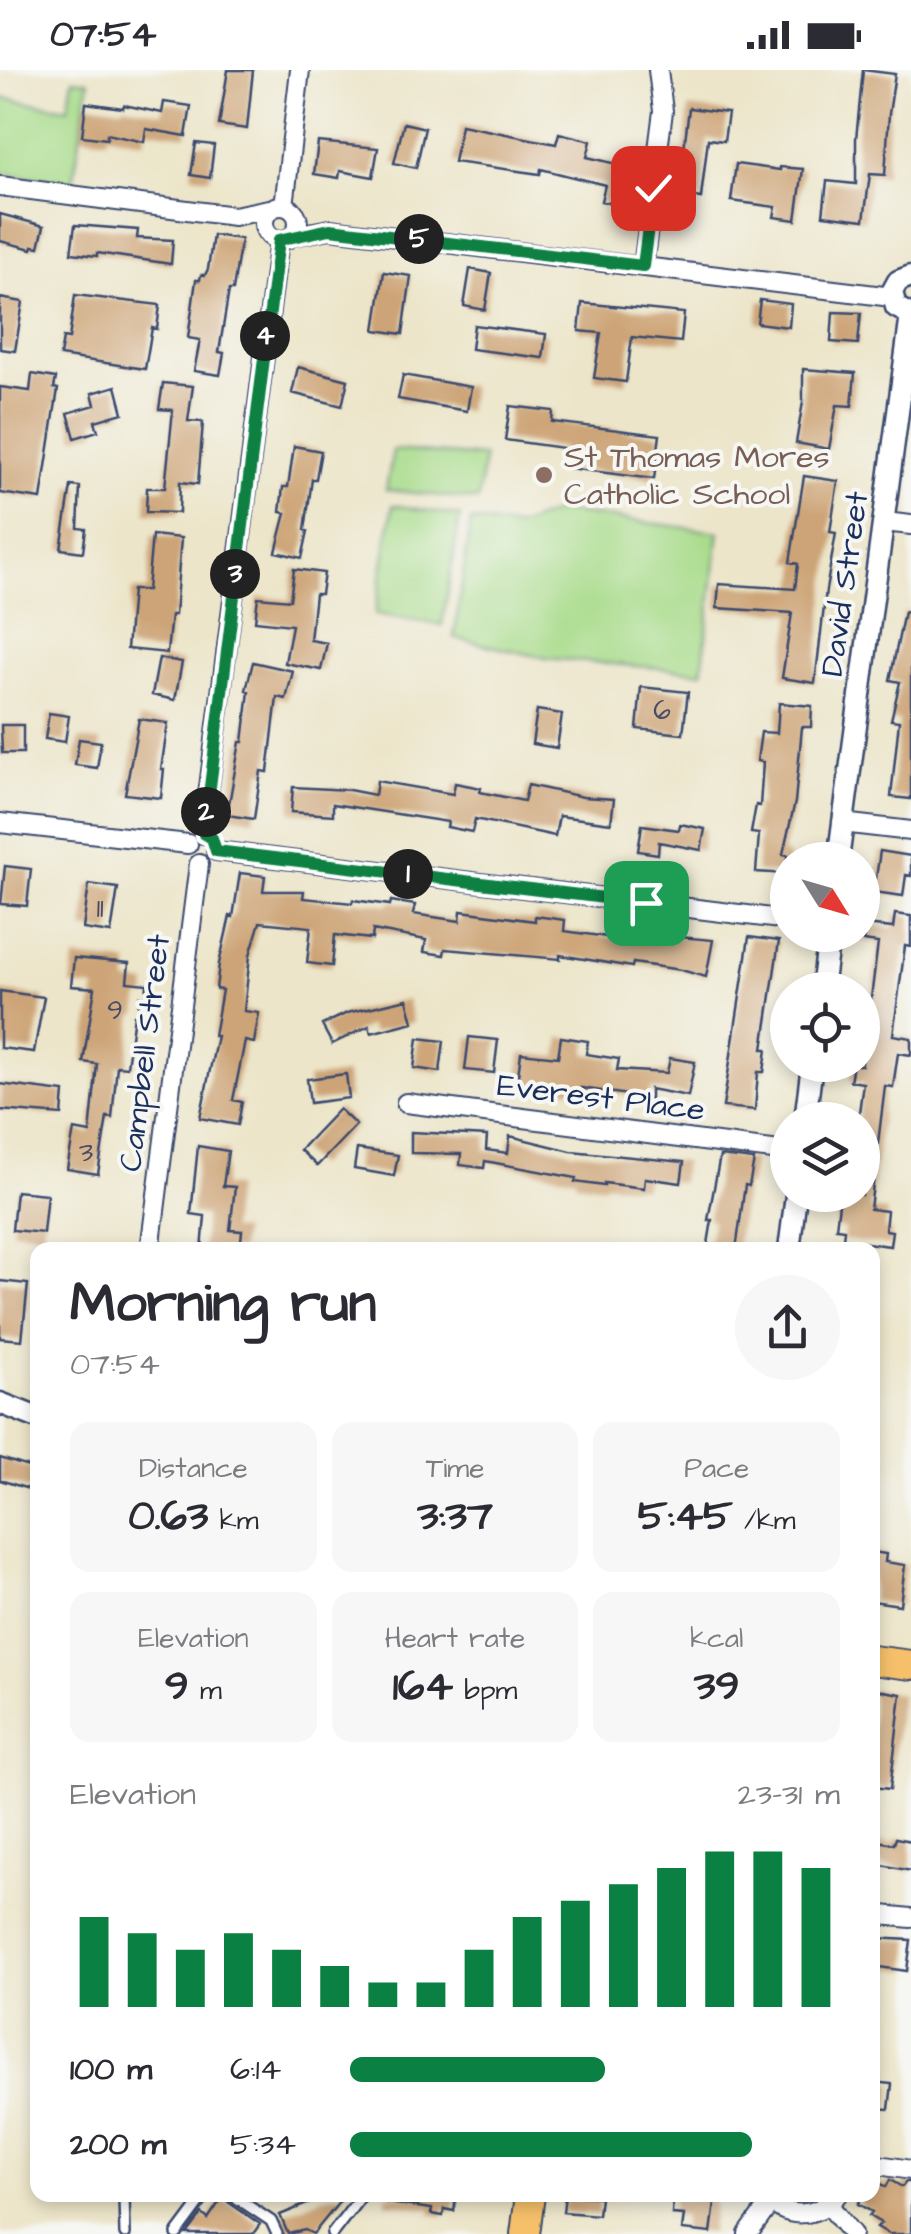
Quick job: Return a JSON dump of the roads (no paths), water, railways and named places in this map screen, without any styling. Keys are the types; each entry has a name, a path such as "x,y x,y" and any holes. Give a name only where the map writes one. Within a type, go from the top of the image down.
{"highway":[{"path":"880,1661 911,1665"},
{"path":"525,2234 529,2202"}],"street":[{"path":"283,210 300,70"},
{"path":"643,266 662,110 658,70"},
{"path":"0,186 234,216 283,210 330,229"},
{"path":"279,236 264,220 283,210"},
{"path":"279,236 298,226 283,210"},
{"path":"234,216 279,236 330,229 892,296"},
{"path":"0,822 196,840 212,838 216,851 212,859 199,864 190,859 196,840 279,236"},
{"path":"911,276 895,284 892,296 898,310 911,315"},
{"name":"David Street","path":"840,842 911,315"},
{"path":"884,522 911,525"},
{"path":"842,823 911,831"},
{"path":"216,851 770,918"},
{"name":"Campbell Street","path":"151,1242 199,864"},
{"name":"Everest Place","path":"406,1103 770,1150"},
{"path":"790,1242 794,1212"},
{"path":"0,1403 30,1415"},
{"path":"880,1915 911,1918"},
{"path":"880,2165 911,2170"},
{"path":"748,2234 766,2202"},
{"path":"772,2202 782,2210 806,2214 828,2202"},
{"path":"833,2202 852,2234"}],"lane":[{"path":"124,2202 125,2234"},
{"path":"178,2234 201,2202"},
{"path":"243,2202 271,2220 277,2234"},
{"path":"332,2234 357,2202"}],"place":[{"name":"St Thomas Mores Catholic School","path":"544,475"}]}
